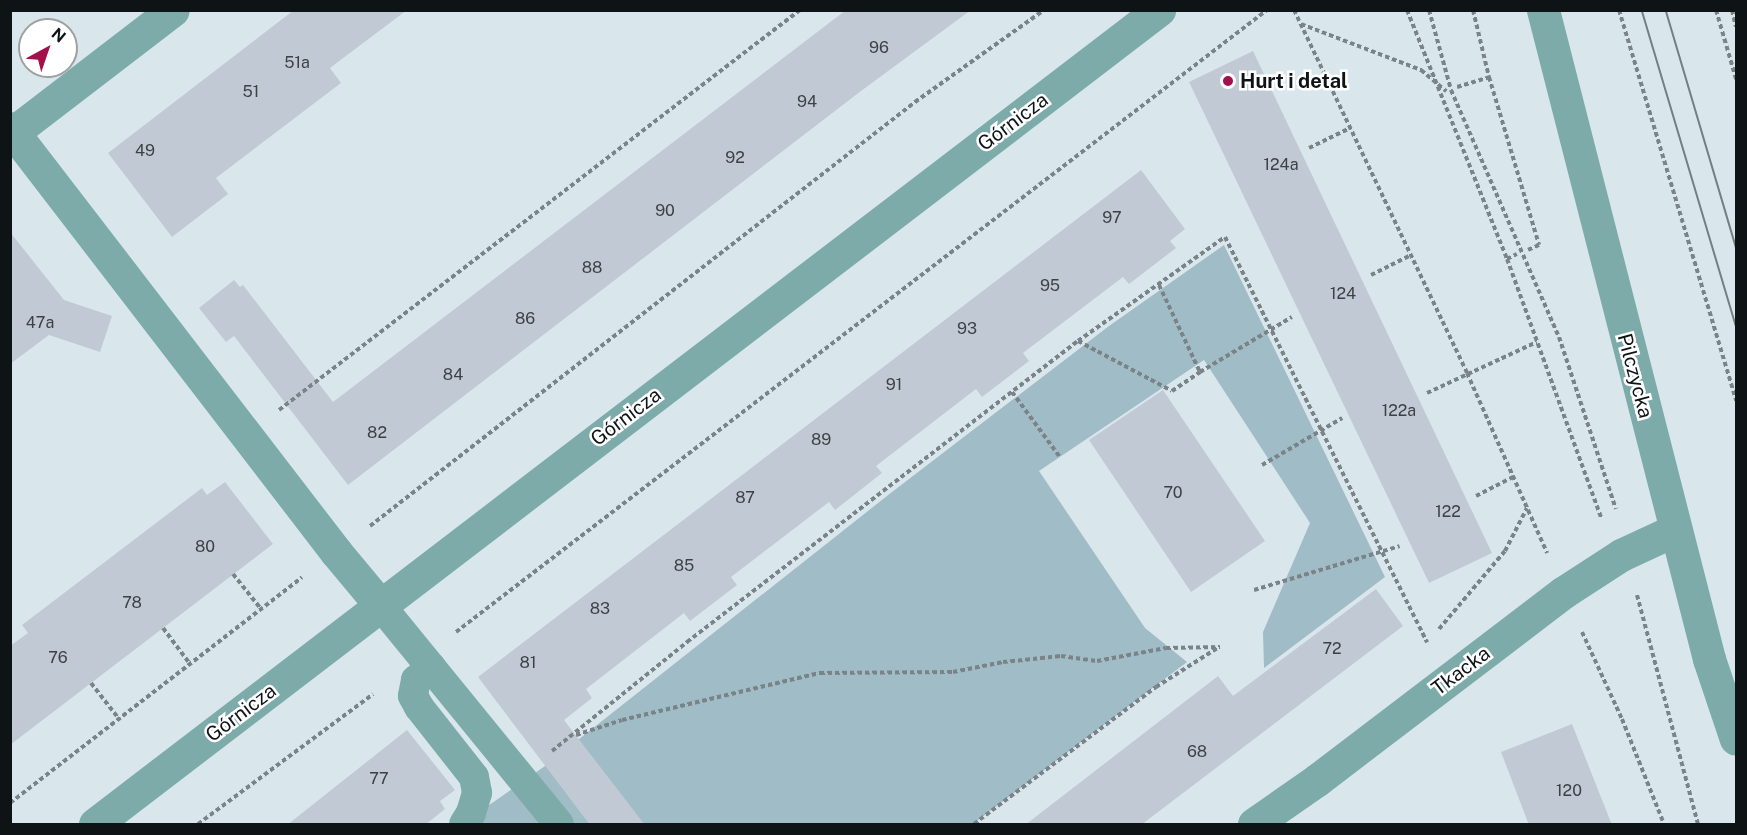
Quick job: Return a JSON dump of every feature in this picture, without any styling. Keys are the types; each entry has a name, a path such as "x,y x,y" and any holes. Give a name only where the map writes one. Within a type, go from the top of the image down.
{"street":[{"path":"173,10 12,132 336,552 381,606"},
{"name":"Górnicza","path":"95,825 1159,10"},
{"name":"Pilczycka","path":"1543,10 1709,659 1737,739"},
{"name":"Tkacka","path":"1254,825 1317,780 1564,592 1627,552 1675,530"}],"lane":[{"path":"381,606 559,825"},
{"path":"427,662 417,680 413,696 419,707 474,777 477,793 471,813 464,825"}],"path":[{"path":"246,435 800,10"},
{"path":"10,803 531,404 915,102 1044,10"},
{"path":"198,825 427,662 1267,10"},
{"path":"1294,10 1467,373 1549,558"},
{"path":"1407,10 1507,259 1604,527"},
{"path":"1429,10 1451,90 1558,337 1620,520"},
{"path":"1473,10 1489,77 1539,245 1528,250"},
{"path":"1619,10 1737,401"},
{"path":"1716,10 1737,79"},
{"path":"1732,10 1737,27"},
{"path":"1300,24 1420,70 1446,91"},
{"path":"1457,87 1489,77"},
{"path":"1309,148 1350,128"},
{"path":"519,774 572,736 687,642 1078,341 1225,237 1431,652"},
{"path":"1507,259 1517,254"},
{"path":"1371,275 1411,255"},
{"path":"1159,285 1200,372"},
{"path":"1078,341 1172,391 1292,317"},
{"path":"1426,393 1537,342"},
{"path":"1012,392 1060,457"},
{"path":"1262,465 1342,418"},
{"path":"1476,496 1513,477"},
{"path":"1426,643 1505,551 1527,508"},
{"path":"1254,590 1400,546"},
{"path":"233,574 261,609"},
{"path":"1637,592 1698,825"},
{"path":"163,628 190,664"},
{"path":"1581,629 1622,719 1664,825"},
{"path":"572,736 622,720 820,674 953,672 1003,662 1062,656 1096,661 1166,648 1220,647 1156,687 974,825"},
{"path":"91,683 119,719"}],"shaded area":[{"path":"1224,245 1385,577 1264,668 1263,632 1310,523 1204,360 1039,471 1145,628 1187,662 973,824 462,824 545,766 892,492 1109,326"}],"building":[{"path":"294,10 407,10 330,68 341,83 216,178 228,194 172,237 108,153"},
{"path":"846,10 971,10 861,91 348,485 234,336 226,342 199,308 234,280 240,287 243,285 333,402"},
{"path":"1253,51 1492,553 1429,583 1189,82"},
{"path":"1141,170 1185,229 1170,241 1176,248 1129,284 1123,277 1023,353 1029,361 982,397 976,389 876,466 882,473 835,510 829,502 731,577 737,585 690,621 684,613 586,689 592,698 564,720 645,825 590,825 478,677"},
{"path":"10,232 64,300 112,316 100,352 49,335 10,364"},
{"path":"1163,390 1265,541 1191,592 1089,440"},
{"path":"225,482 273,544 10,745 10,646 28,633 22,625 202,488 207,495"},
{"path":"1376,589 1403,626 1141,825 1025,825 1218,676 1233,696"},
{"path":"1572,724 1612,825 1529,825 1501,752"},
{"path":"407,730 455,790 440,801 445,809 425,825 287,825"}],"tram line":[{"path":"1642,10 1736,325"},
{"path":"1666,10 1736,247"}],"place":[{"name":"Hurt i detal","path":"1228,81"}]}
